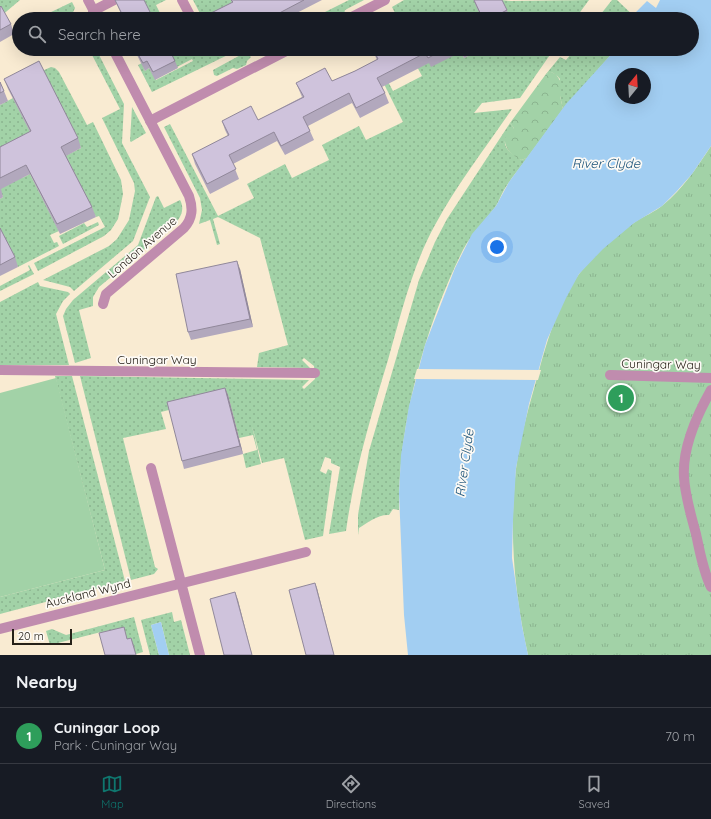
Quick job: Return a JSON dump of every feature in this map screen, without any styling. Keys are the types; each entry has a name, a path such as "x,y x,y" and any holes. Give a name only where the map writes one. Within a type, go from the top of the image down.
{"street":[{"path":"88,0 94,12"},
{"path":"100,12 114,0"},
{"path":"182,0 188,12"},
{"path":"362,12 385,0"},
{"name":"London Avenue","path":"104,304 106,294 184,228 192,215 192,204 189,196 117,56"},
{"path":"150,121 276,56"},
{"name":"Cuningar Way","path":"0,370 315,373"},
{"name":"Cuningar Way","path":"610,375 711,378"},
{"path":"711,390 697,417 687,448 683,476 685,492 703,564 711,587"},
{"path":"151,468 200,655"},
{"name":"Auckland Wynd","path":"0,628 306,552"}],"green space":[{"path":"0,0 20,0 0,17"},
{"path":"133,0 166,0 156,5 160,12 134,12 120,7 118,8"},
{"path":"193,0 246,0 228,12 199,12"},
{"path":"349,0 364,0 345,10 344,12 325,12"},
{"path":"404,0 488,0 484,12 394,12 392,7"},
{"path":"501,0 589,0 580,12 505,12"},
{"path":"612,0 617,0 630,12 603,12"},
{"path":"72,2 75,8 73,12 51,12"},
{"path":"93,56 100,56 124,104 122,143 150,197 133,241 74,291 70,287 43,280 109,246 117,239 129,220 135,191 134,183 102,118 120,109"},
{"path":"172,56 226,56 152,92 138,65 142,63 145,71 149,68 156,80 193,61 192,59 177,67"},
{"path":"239,56 251,57 247,61 246,65 237,69 233,68 217,76 214,75 213,70"},
{"path":"433,56 463,56 464,58 468,56 549,56 520,98 482,103 474,113 512,109 472,166 435,225 413,274 369,423 349,509 346,531 329,534 340,467 331,463 331,459 325,457 320,471 326,474 328,469 332,471 323,536 305,540 284,458 262,463 252,426 261,464 246,468 243,454 257,450 253,435 239,438 228,395 161,412 166,429 123,438 155,567 158,569 154,574 131,580 80,376 309,380 302,387 304,389 315,379 314,366 304,358 302,360 310,368 257,367 259,353 288,345 260,238 218,217 213,219 220,244 217,245 210,220 199,224 202,210 200,198 164,127 170,124 218,216 254,198 247,184 285,164 292,178 329,160 322,145 359,126 366,140 403,122 381,78 385,76 393,91 422,76 414,61"},
{"path":"569,56 610,56 563,109 560,96 560,79 554,74 546,74 560,57 566,60"},
{"path":"51,67 55,68 59,72 87,125 93,122 121,180 123,194 118,219 111,230 104,236 38,271 34,263 105,227 99,216 96,217 65,156 81,148 42,71"},
{"path":"550,72 556,74 562,84 560,96 563,109 527,158 521,160 512,154 506,146 506,136 514,128 510,123 546,74"},
{"path":"13,98 35,141 22,178 30,174 59,231 50,235 54,243 57,242 59,246 18,267 0,231 0,199 3,197 0,190 0,105"},
{"path":"132,107 146,133 131,142 130,141"},
{"path":"510,123 514,128 506,138 506,146 511,153 521,160 527,158 503,192 496,206 474,233 463,250 449,279 437,311 416,376 409,410 403,444 399,510 393,509 389,515 377,517 370,521 359,528 358,535 358,515 369,451 419,280 435,242 447,219"},
{"path":"711,146 711,655 528,655 516,586 513,539 514,493 516,469 523,432 550,334 560,308 572,284 579,274 605,246 620,233 670,199 689,177"},
{"path":"158,196 164,208 180,200 182,207 181,216 175,224 99,287 93,297 93,306 79,310 91,358 75,363 63,316 66,309 73,300 138,245 156,197"},
{"path":"98,222 99,225 63,244 59,236 84,223 87,227"},
{"path":"29,265 34,274 0,291 0,286 30,270"},
{"path":"38,282 40,286 68,292 70,294 63,301 56,314 69,365 0,365 0,302"},
{"path":"55,376 72,376 125,581 0,614 0,597 105,570"},
{"path":"56,378 105,570 0,597 0,393"},
{"path":"172,612 174,622 181,620 190,655 169,655 161,622 151,625 159,655 150,655 141,620"},
{"path":"134,617 143,652 136,654 103,641 101,632 50,645 46,631 52,629 66,635"}],"water":[{"name":"River Clyde","path":"660,0 711,0 711,146 692,174 662,206 634,223 603,249 579,274 566,298 547,340 529,404 516,468 512,558 522,626 528,655 408,655 404,615 399,493 401,455 409,406 425,345 455,268 472,234 496,206 509,182 566,104 610,56 699,56 699,12 636,12 647,1 656,8"},
{"path":"161,622 169,655 159,655 151,625"}],"pier":[{"path":"417,369 541,370 538,380 414,379"}],"building":[{"path":"115,0 144,0 150,12 121,12"},
{"path":"231,0 304,0 281,12 213,12 233,2"},
{"path":"474,0 502,0 507,10 503,12 480,12"},
{"path":"1,6 11,24 0,30 0,7"},
{"path":"139,56 172,56 175,61 153,72 147,61 143,63"},
{"path":"376,56 419,56 377,78 385,93 356,108 349,93 303,117 310,131 281,146 274,132 229,155 236,169 207,184 192,154 229,135 222,121 251,106 258,120 304,97 296,83 325,68 332,81 378,59"},
{"path":"39,61 78,138 61,147 92,207 57,224 26,165 0,178 0,147 31,131 4,79"},
{"path":"0,82 4,91 0,93"},
{"path":"0,228 15,257 0,265"},
{"path":"237,261 250,319 188,332 176,274"},
{"path":"225,388 240,446 182,461 167,402"},
{"path":"315,583 334,655 306,655 289,590"},
{"path":"235,592 252,655 224,655 210,599"},
{"path":"124,627 127,639 131,638 136,655 105,655 99,633"}],"place":[{"name":"Cuningar Loop","path":"621,398"}]}
